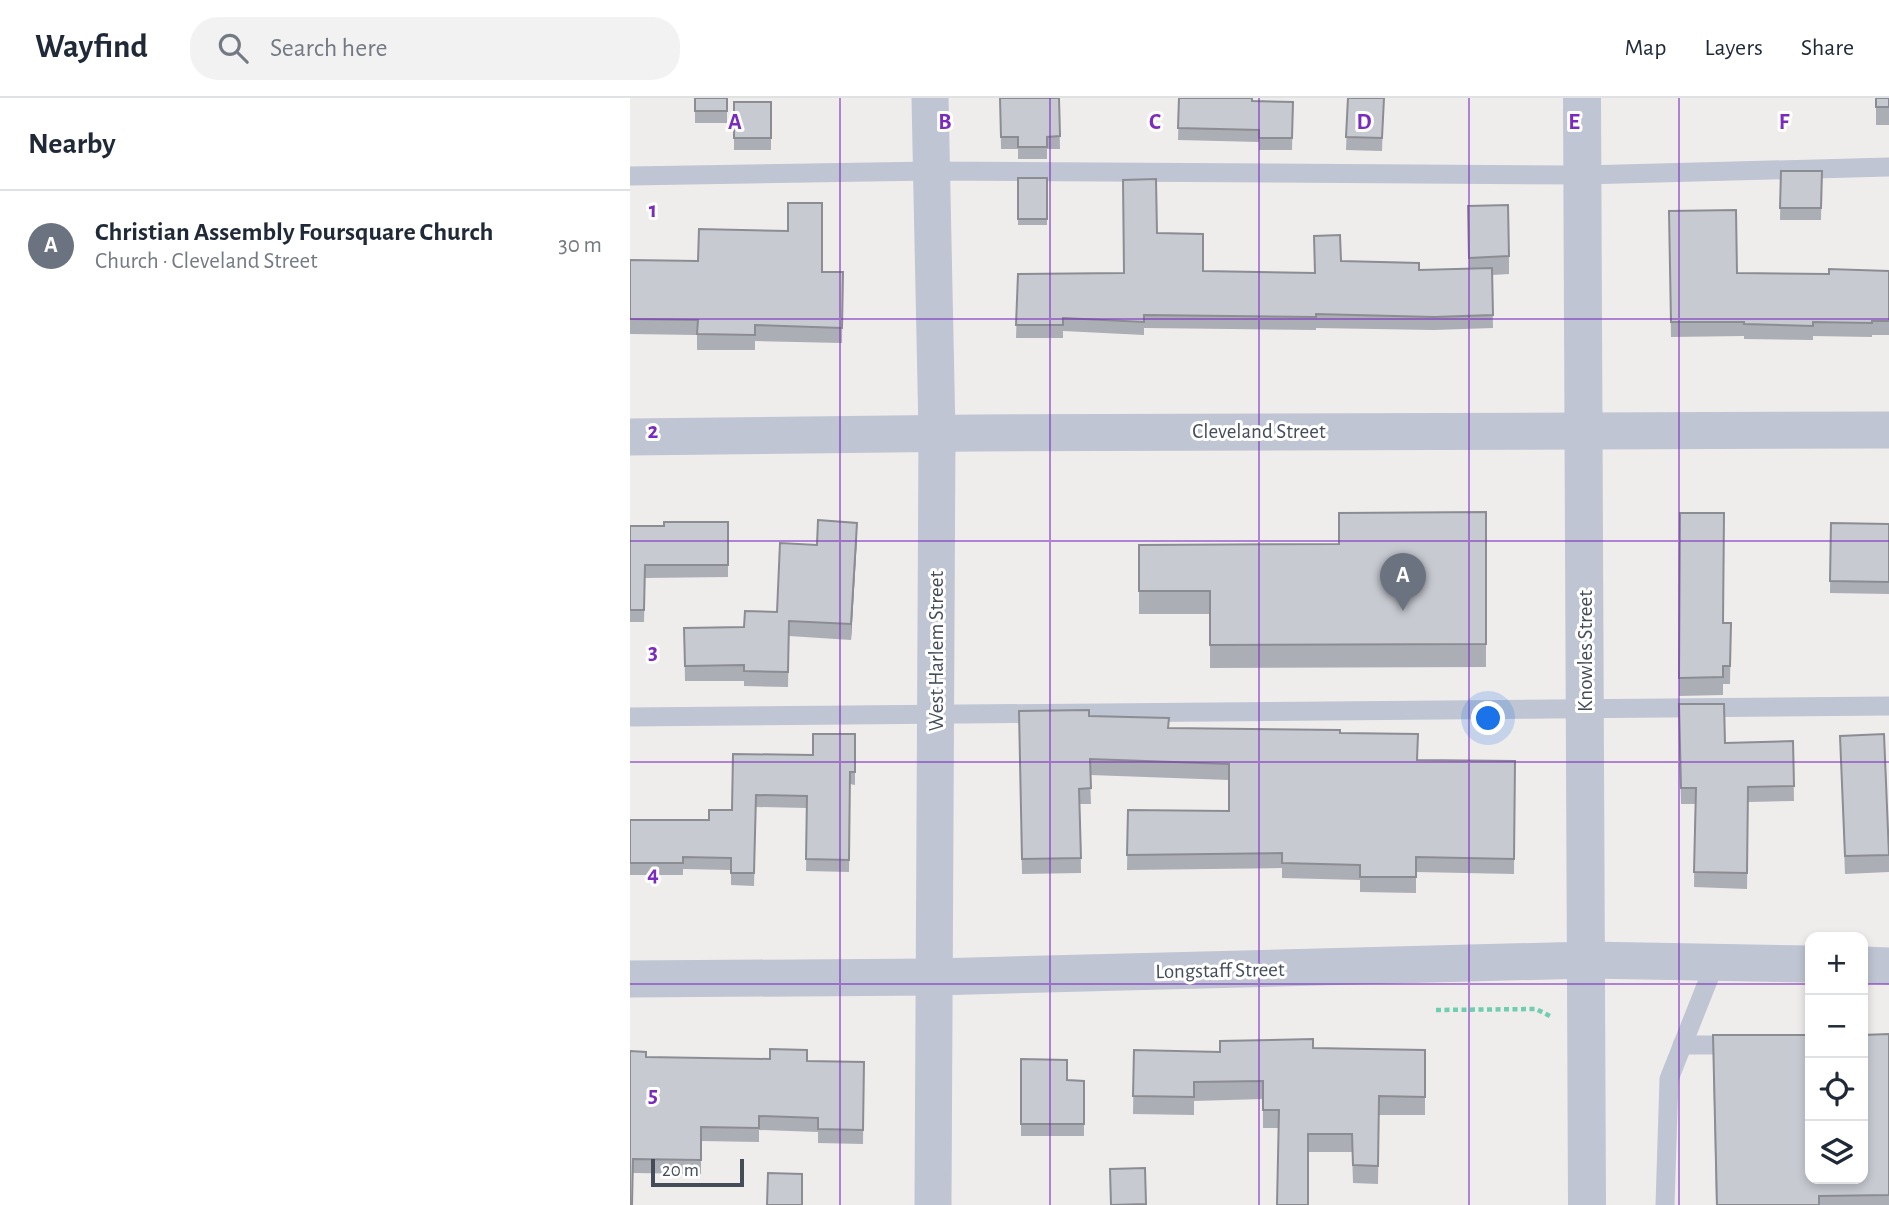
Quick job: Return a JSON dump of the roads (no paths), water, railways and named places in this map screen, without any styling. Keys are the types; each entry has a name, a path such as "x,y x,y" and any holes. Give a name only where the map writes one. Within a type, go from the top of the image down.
{"street":[{"name":"West Harlem Street","path":"930,98 937,433 933,1205"},
{"name":"Knowles Street","path":"1582,98 1588,960 1587,1205"},
{"name":"Cleveland Street","path":"630,437 937,433 1889,430"},
{"name":"Longstaff Street","path":"630,979 934,977 1588,960 1805,964"},
{"path":"1868,965 1889,966"}],"lane":[{"path":"630,176 932,171 1583,175 1889,167"},
{"path":"630,717 1889,706"},
{"path":"1665,1205 1669,1079 1715,963"},
{"path":"1682,1045 1759,1045"}],"place":[{"name":"Christian Assembly Foursquare Church","path":"1403,611"}]}
